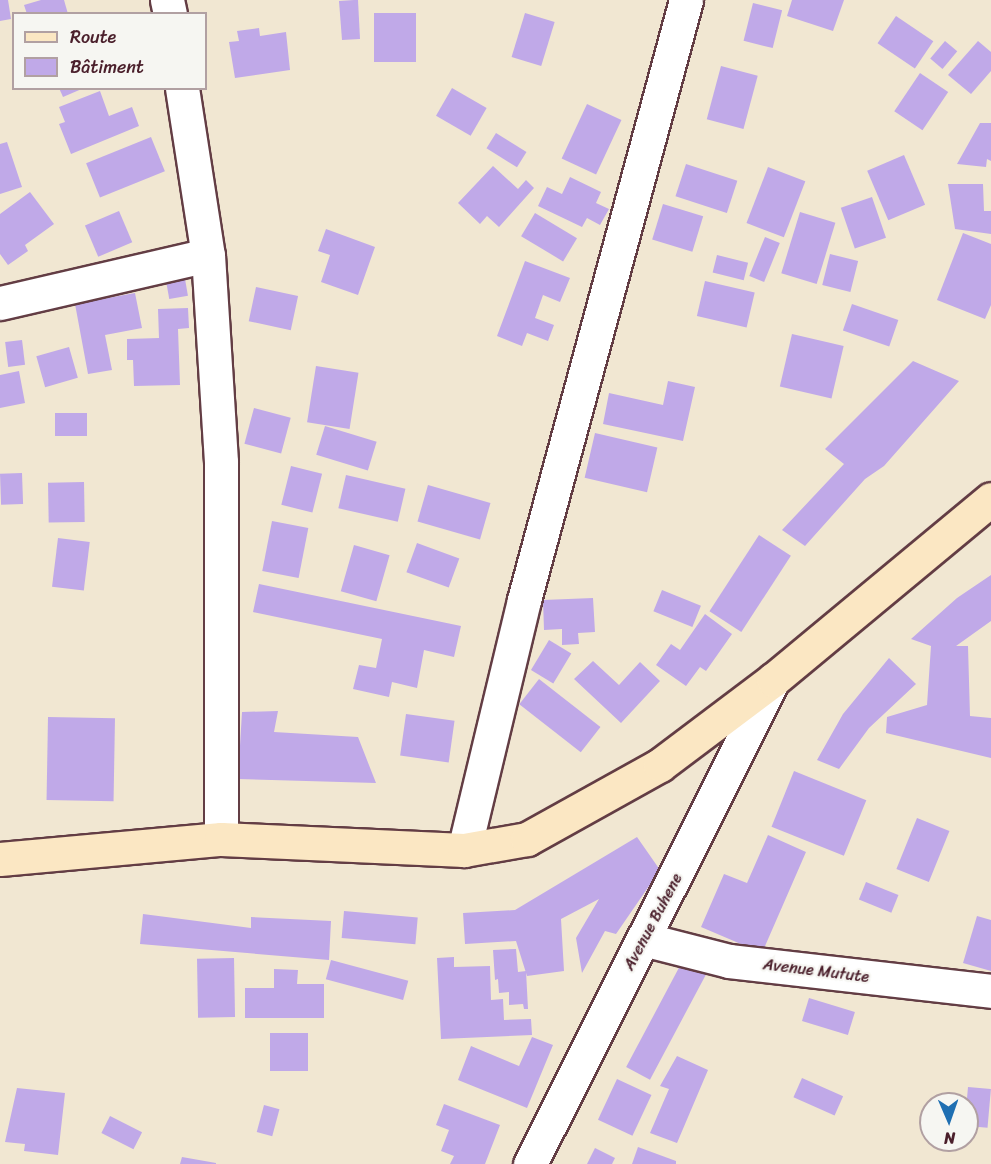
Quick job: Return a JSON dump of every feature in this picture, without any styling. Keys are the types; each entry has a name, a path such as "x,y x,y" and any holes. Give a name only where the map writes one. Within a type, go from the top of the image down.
{"main road":[{"path":"0,859 220,839 464,850 527,839 660,765 773,680 991,499"}],"street":[{"path":"464,850 524,600 686,0"},
{"path":"182,90 208,255 221,462 220,839"},
{"path":"0,303 208,255"},
{"name":"Avenue Buhene","path":"530,1164 773,680"},
{"name":"Avenue Mutute","path":"643,939 729,961 991,992"}],"building":[{"path":"0,0 8,0 11,19 0,21"},
{"path":"41,0 64,0 67,12 26,12 24,5"},
{"path":"358,0 360,39 342,40 339,1"},
{"path":"792,0 844,0 833,31 787,16"},
{"path":"753,3 782,10 773,48 744,41"},
{"path":"374,13 416,13 416,62 374,62"},
{"path":"525,13 555,22 541,66 512,57"},
{"path":"896,16 933,41 915,69 878,43"},
{"path":"259,28 260,36 286,32 290,70 235,78 229,42 239,41 237,31"},
{"path":"945,41 957,51 942,69 930,59"},
{"path":"978,41 991,52 991,71 971,94 948,75"},
{"path":"721,66 758,76 743,129 707,119"},
{"path":"920,73 948,92 922,130 894,111"},
{"path":"452,88 487,108 471,136 436,116"},
{"path":"60,90 79,90 63,97"},
{"path":"100,91 109,116 132,107 139,126 71,154 59,124 65,122 59,107"},
{"path":"587,104 621,120 596,174 562,158"},
{"path":"980,123 991,123 991,161 987,159 986,167 957,164"},
{"path":"496,133 527,152 517,167 486,148"},
{"path":"151,137 165,171 100,198 86,163"},
{"path":"7,142 22,187 0,194 0,144"},
{"path":"904,155 925,205 888,220 867,171"},
{"path":"686,164 737,181 727,213 675,196"},
{"path":"493,166 518,189 526,180 534,188 499,227 487,216 480,224 458,203"},
{"path":"768,167 805,181 784,237 746,223"},
{"path":"570,177 601,192 596,203 609,209 600,225 587,218 582,227 538,206 547,187 562,194"},
{"path":"948,184 983,184 984,211 991,211 991,234 955,229"},
{"path":"30,192 54,224 25,245 28,251 8,265 0,254 0,214"},
{"path":"872,197 886,238 855,248 841,208"},
{"path":"663,204 703,216 692,252 652,239"},
{"path":"119,211 132,242 98,257 85,225"},
{"path":"800,212 835,223 817,284 781,273"},
{"path":"535,213 577,238 563,261 521,236"},
{"path":"326,229 375,247 358,295 321,282 330,255 318,251"},
{"path":"963,233 991,244 991,305 985,319 937,300"},
{"path":"765,237 780,243 764,282 749,276"},
{"path":"830,254 858,261 850,292 822,285"},
{"path":"717,255 748,263 744,280 713,272"},
{"path":"525,261 570,278 560,302 543,295 535,318 554,325 548,341 527,333 522,346 497,336"},
{"path":"185,279 188,296 169,299 166,282"},
{"path":"705,281 755,292 747,328 697,316"},
{"path":"256,287 298,296 291,330 249,321"},
{"path":"135,293 142,328 105,335 112,370 88,374 75,304"},
{"path":"852,304 898,320 889,346 843,330"},
{"path":"188,308 189,328 178,329 180,385 134,386 133,360 127,360 127,339 159,338 158,309"},
{"path":"792,334 844,346 831,399 780,387"},
{"path":"22,340 25,365 8,367 5,342"},
{"path":"69,347 78,378 45,387 36,356"},
{"path":"913,361 959,381 884,466 865,479 805,546 782,530 844,464 825,449"},
{"path":"316,366 358,373 350,429 307,422"},
{"path":"19,371 25,403 0,408 0,375"},
{"path":"668,381 695,387 683,441 603,424 609,393 663,405"},
{"path":"254,408 291,418 281,454 244,444"},
{"path":"55,413 87,413 87,436 55,436"},
{"path":"325,426 377,442 368,470 316,455"},
{"path":"595,433 657,447 647,492 585,478"},
{"path":"291,466 322,474 312,513 281,505"},
{"path":"22,473 23,504 1,505 0,474"},
{"path":"346,475 405,489 398,522 338,508"},
{"path":"84,482 85,522 49,523 48,483"},
{"path":"428,485 490,503 480,539 418,522"},
{"path":"272,521 308,528 299,578 262,571"},
{"path":"759,535 791,556 741,632 709,611"},
{"path":"58,538 90,542 84,591 52,587"},
{"path":"417,543 459,558 449,588 406,572"},
{"path":"354,545 390,555 376,601 341,591"},
{"path":"991,575 991,621 956,646 968,646 970,716 991,718 991,758 886,733 887,717 927,705 931,646 911,639 957,598"},
{"path":"259,584 461,626 454,657 424,650 417,688 392,682 389,697 353,689 359,665 376,668 382,639 253,612"},
{"path":"662,590 701,606 692,627 653,611"},
{"path":"593,598 595,632 578,633 579,644 562,645 562,629 544,630 543,600"},
{"path":"705,614 732,634 706,671 700,667 686,686 656,665 671,644 680,650"},
{"path":"549,640 571,653 553,683 531,670"},
{"path":"889,658 916,684 869,728 839,769 817,760 843,714"},
{"path":"593,661 619,685 640,662 660,681 621,723 574,679"},
{"path":"539,679 600,727 581,752 519,704"},
{"path":"278,711 274,732 358,737 376,783 238,779 242,712"},
{"path":"406,714 455,721 449,762 400,756"},
{"path":"48,717 115,718 114,801 47,800"},
{"path":"794,771 866,800 844,856 772,827"},
{"path":"917,818 949,831 929,882 896,869"},
{"path":"768,835 806,852 762,953 701,927 724,874 747,883"},
{"path":"637,837 660,870 616,934 605,931 582,973 576,938 599,899 561,919 564,971 527,976 516,941 465,944 463,913 515,910"},
{"path":"866,882 898,895 891,913 859,900"},
{"path":"344,911 418,917 415,944 342,938"},
{"path":"143,914 251,928 251,917 331,921 329,960 140,944"},
{"path":"977,916 991,920 991,971 963,963"},
{"path":"516,949 518,972 526,971 528,1009 524,1009 523,1004 509,1005 509,992 499,993 498,979 495,980 493,950"},
{"path":"454,957 454,967 490,966 491,1000 503,999 504,1020 531,1019 532,1035 441,1039 437,958"},
{"path":"234,958 235,1017 198,1018 197,959"},
{"path":"331,960 408,981 403,1000 326,979"},
{"path":"682,962 706,975 650,1080 626,1067"},
{"path":"274,969 298,970 297,984 324,984 324,1018 245,1018 245,988 274,988"},
{"path":"809,998 855,1012 848,1035 802,1021"},
{"path":"270,1033 308,1033 308,1071 270,1071"},
{"path":"532,1037 553,1045 527,1108 458,1080 471,1046 519,1066"},
{"path":"677,1056 708,1070 677,1143 650,1133 669,1089 660,1086"},
{"path":"802,1078 843,1096 835,1115 793,1097"},
{"path":"617,1079 651,1095 632,1136 598,1120"},
{"path":"968,1087 991,1089 988,1128 979,1127 979,1092 968,1092"},
{"path":"17,1088 65,1093 58,1155 24,1151 25,1144 5,1142"},
{"path":"444,1104 500,1125 485,1164 450,1164 454,1156 441,1151 449,1130 436,1125"},
{"path":"264,1105 279,1109 272,1136 257,1132"},
{"path":"110,1116 142,1132 133,1149 101,1133"},
{"path":"638,1147 676,1161 676,1164 632,1164"},
{"path":"595,1148 615,1158 612,1164 587,1164"},
{"path":"182,1157 216,1163 216,1164 180,1164"}]}
